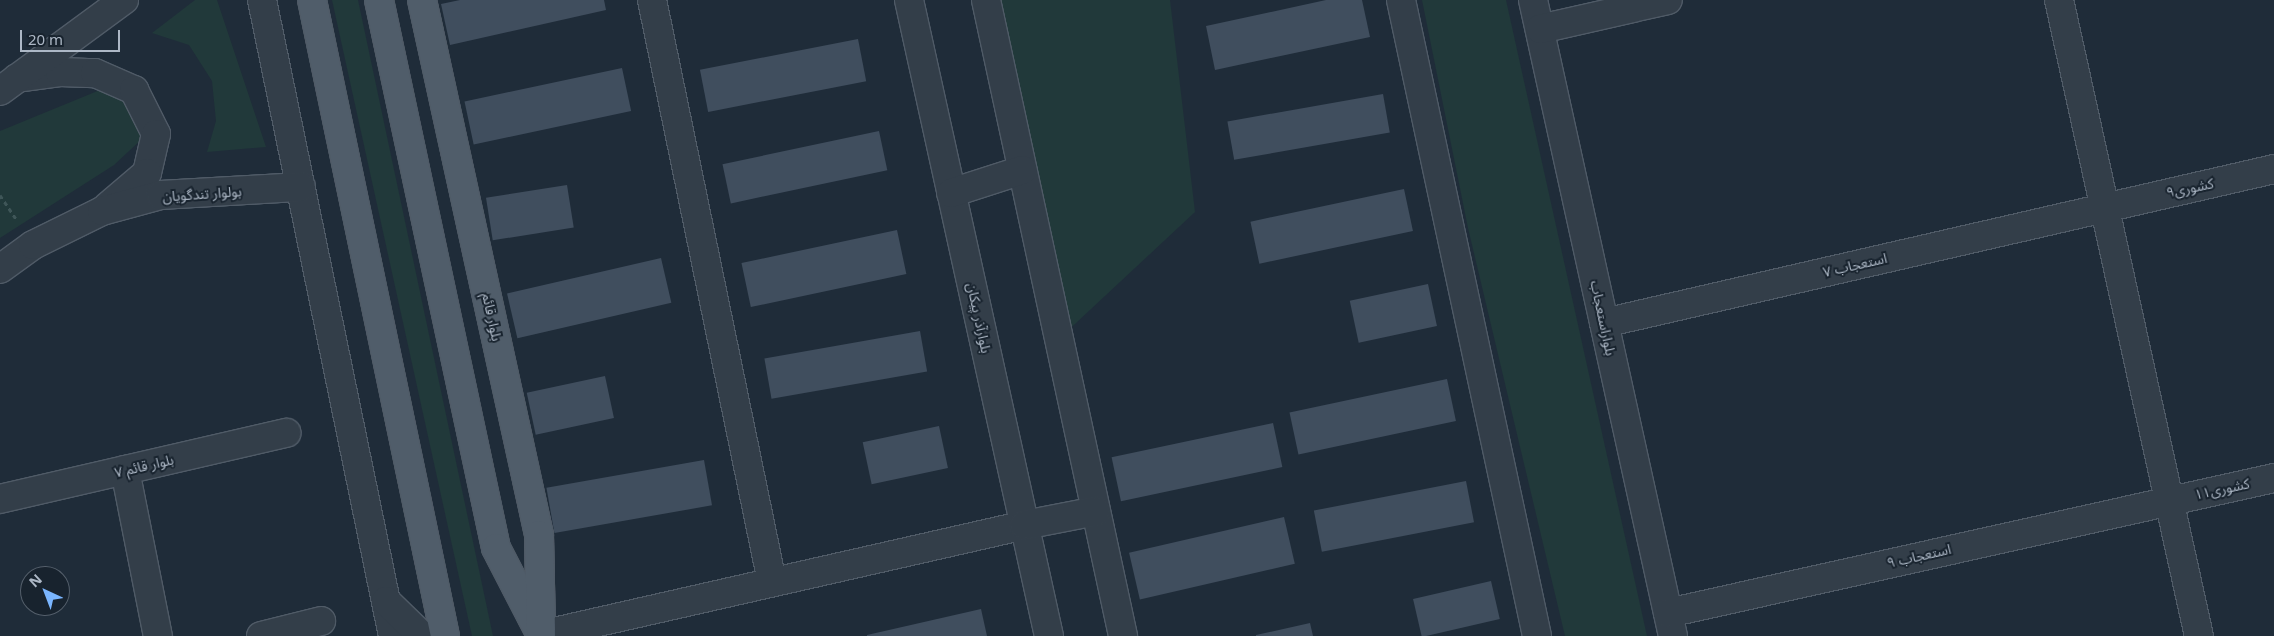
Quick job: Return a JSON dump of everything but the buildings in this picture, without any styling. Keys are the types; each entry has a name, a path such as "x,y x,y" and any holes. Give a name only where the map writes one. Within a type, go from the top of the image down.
{"main road":[{"path":"312,0 445,636"},
{"path":"379,0 496,548 541,635"},
{"name":"بلوار قائم","path":"422,0 539,535 541,635"}],"street":[{"path":"9,84 124,0"},
{"path":"262,0 393,636"},
{"path":"652,0 772,582"},
{"name":"بلوارآذر پیکان","path":"909,0 1049,636"},
{"path":"986,0 1123,636"},
{"path":"1401,0 1537,636"},
{"name":"بلواراستعجاب","path":"1533,0 1670,624"},
{"path":"1540,29 1668,0"},
{"path":"2060,0 2199,636"},
{"path":"9,84 60,72 95,72 134,90 156,134 147,173 102,211"},
{"name":"۹کشوری","path":"2105,206 2274,169"},
{"path":"951,193 1022,170"},
{"name":"بولوار تندگویان","path":"0,269 33,245 102,211 161,196 301,187"},
{"name":"استعجاب ۷","path":"1604,324 2105,206"},
{"name":"بلوار قائم ۷","path":"0,499 287,433"},
{"path":"125,470 155,636"},
{"name":"۱۱کشوری","path":"2170,500 2274,478"},
{"name":"استعجاب ۹","path":"1670,624 2170,500"},
{"path":"541,635 1024,525 1096,511"},
{"path":"386,601 422,636"},
{"path":"261,636 321,620"}],"green space":[{"path":"195,0 217,0 266,147 207,152 216,121 212,81 189,45 152,33"},
{"path":"332,0 358,0 493,636 472,636"},
{"path":"984,0 1170,0 1195,212 1061,337"},
{"path":"1422,0 1506,0 1647,636 1565,636 1468,228"},
{"path":"100,90 126,102 143,138 114,165 0,238 0,131"}]}
